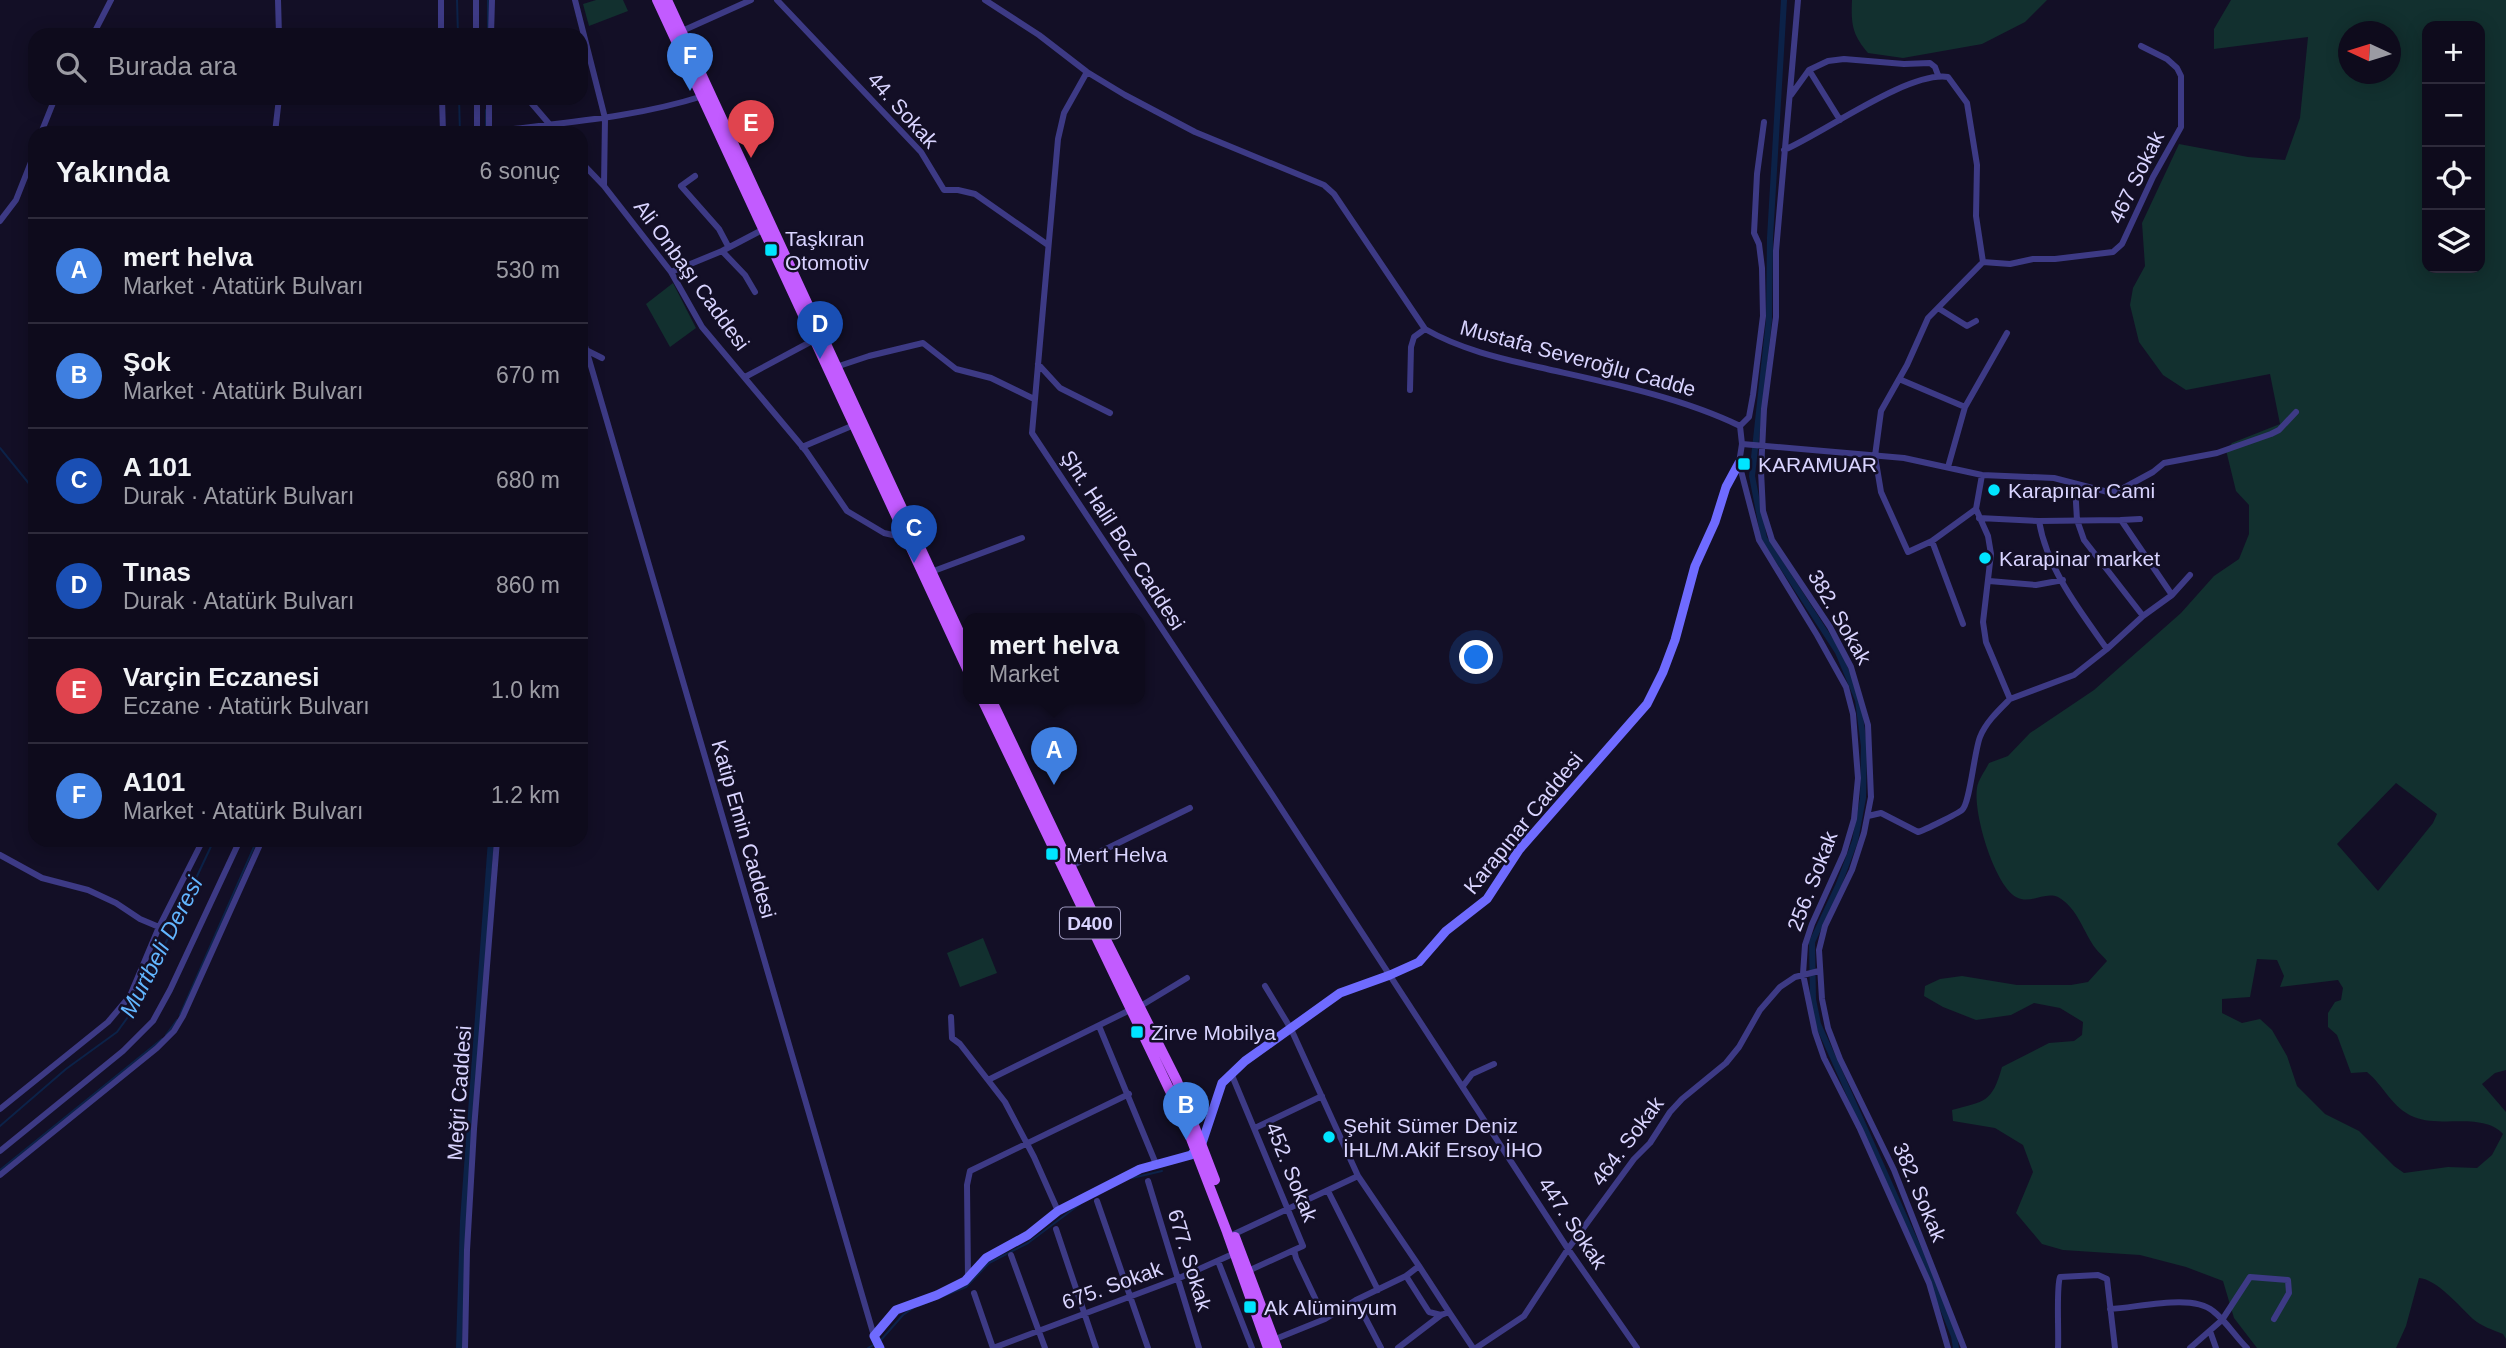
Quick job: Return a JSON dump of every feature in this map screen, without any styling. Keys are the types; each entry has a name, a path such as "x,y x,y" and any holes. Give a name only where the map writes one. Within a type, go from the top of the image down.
{"main road":[{"path":"657,0 707,95 836,367 963,659"},
{"path":"667,0 814,340 963,640"},
{"name":"D400","path":"984,704 1135,1008 1177,1081 1187,1117 1273,1345"},
{"name":"D400","path":"993,704 1135,1008"},
{"name":"D400","path":"1238,1252 1248,1271 1273,1345"}],"street":[{"path":"97,28 111,0"},
{"path":"278,0 279,28"},
{"path":"441,0 441,28"},
{"path":"476,0 477,28"},
{"path":"491,28 492,0"},
{"path":"575,0 582,28"},
{"path":"682,31 751,0"},
{"name":"44. Sokak","path":"777,0 921,152 944,190 975,194 1048,244"},
{"path":"985,0 1040,35 1087,72 1125,95 1195,132 1324,185 1334,194 1425,329 1414,337 1411,347 1410,390"},
{"name":"382. Sokak","path":"1798,0 1776,264 1776,317 1761,446 1763,511 1772,540 1830,627 1851,667 1868,726 1871,797 1852,870 1825,926 1819,950 1818,971 1828,1028 1840,1059 1894,1170 1964,1348"},
{"name":"467 Sokak","path":"1983,262 2010,264 2033,259 2113,252 2122,244 2152,177 2181,127 2181,76 2167,59 2141,46"},
{"path":"588,51 605,118 604,186"},
{"path":"1790,96 1809,70 1828,61 1844,59 1905,64 1930,63 1936,67 1938,75"},
{"path":"1809,70 1840,120"},
{"name":"Şht. Halil Boz Caddesi","path":"1087,72 1064,113 1058,139 1032,433 1390,975"},
{"path":"1784,150 1880,97 1938,75 1948,77 1967,103 1977,165 1976,216 1983,262 1928,318 1881,411 1875,456 1881,492 1908,552 1932,541 1976,509"},
{"path":"541,126 675,105 707,95"},
{"path":"44,126 52,105"},
{"path":"276,126 278,105"},
{"path":"442,105 443,126"},
{"path":"479,105 483,126"},
{"path":"486,126 488,105"},
{"path":"533,105 550,124"},
{"path":"1740,426 1748,417 1754,396 1763,317 1762,268 1759,244 1754,233 1757,174 1764,122"},
{"name":"Ali Onbaşı Caddesi","path":"588,169 671,272 702,327 802,447 848,511 884,533 897,536 908,532"},
{"path":"0,221 16,200 28,170"},
{"path":"695,176 681,186 719,229 728,246"},
{"path":"671,272 722,251 764,229"},
{"path":"722,251 745,275 755,292"},
{"path":"1938,308 1961,324 1967,326 1976,321"},
{"name":"Mustafa Severoğlu Cadde","path":"1425,329 1445,340 1491,355 1691,406 1740,426"},
{"path":"1948,467 1965,407 2007,333"},
{"path":"746,377 814,340"},
{"path":"836,367 923,343 956,369 991,377 1034,399"},
{"path":"588,353 601,358"},
{"path":"1038,364 1060,388 1110,413"},
{"name":"Katip Emin Caddesi","path":"588,366 878,1345"},
{"path":"1899,379 1965,407"},
{"path":"1745,444 1904,458 1982,475 2054,478 2108,492 2118,491 2164,463 2217,453 2271,434 2290,421 2296,412"},
{"path":"802,447 854,425"},
{"name":"256. Sokak","path":"1740,426 1745,444 1739,463 1759,541 1846,687 1853,714 1858,778 1854,819 1844,853 1812,923 1805,946 1806,974 1815,1032 1824,1058 1860,1129 1929,1283 1948,1348"},
{"name":"Karapınar Caddesi","path":"1199,1145 1222,1083 1231,1073 1340,993 1419,962 1446,931 1487,899 1519,850 1647,704 1663,673 1675,640 1695,566 1715,522 1726,486 1739,463"},
{"path":"1982,475 1976,509 1990,546 1989,582 1983,622 1986,642 2010,699"},
{"path":"2075,485 2077,520 2084,540 2143,616"},
{"path":"1979,518 2039,521 2140,519"},
{"path":"2121,520 2172,595"},
{"path":"2039,521 2048,558 2085,618 2108,649"},
{"path":"931,572 1022,538"},
{"path":"1932,541 1963,624"},
{"path":"1868,816 1881,814 1918,832 1963,810 1968,799 1974,754 1981,734 1993,716 2010,699 2074,675 2172,595 2190,575"},
{"path":"1989,582 2036,585 2063,580"},
{"path":"1071,866 1190,808"},
{"path":"0,1109 119,1010 130,996 159,926 199,847"},
{"path":"0,1151 123,1051 153,1021 237,847"},
{"path":"0,1175 174,1031 259,847"},
{"name":"Meğri Caddesi","path":"465,1348 474,1129 496,847"},
{"path":"0,855 42,878 88,890 116,903 140,919 159,926"},
{"name":"464. Sokak","path":"1474,1348 1524,1316 1568,1250 1634,1159 1650,1143 1670,1112 1726,1063 1739,1047 1760,1010 1780,988 1795,977 1818,971"},
{"name":"447. Sokak","path":"1390,975 1568,1250 1637,1348"},
{"path":"988,1080 1135,1008 1187,978"},
{"path":"1265,986 1292,1029 1358,1176 1474,1348"},
{"path":"951,1017 952,1038 960,1044 1005,1102 1058,1211"},
{"path":"1099,1026 1156,1164"},
{"path":"1463,1086 1472,1074 1494,1064"},
{"name":"452. Sokak","path":"1231,1073 1289,1209 1303,1246 1294,1250 1325,1319"},
{"path":"968,1278 970,1171 1129,1094"},
{"path":"1255,1128 1322,1096"},
{"path":"1187,1117 1212,1110"},
{"path":"878,1345 896,1310 937,1295 968,1278 986,1258 1028,1235 1058,1211 1118,1179 1156,1164 1191,1156 1199,1145"},
{"path":"1231,1235 1358,1176"},
{"name":"677. Sokak","path":"1148,1181 1199,1348"},
{"path":"1328,1191 1378,1290"},
{"path":"1097,1201 1148,1348"},
{"path":"1056,1229 1096,1348"},
{"path":"1248,1271 1294,1250"},
{"name":"675. Sokak","path":"993,1348 1177,1279 1238,1252"},
{"path":"1012,1255 1045,1348"},
{"path":"1218,1261 1252,1348"},
{"path":"1273,1345 1406,1276 1419,1266"},
{"path":"2058,1348 2060,1314 2057,1284 2060,1277 2065,1275 2103,1276 2107,1279 2115,1348"},
{"path":"1406,1276 1429,1312 1441,1315"},
{"path":"2190,1348 2222,1320 2250,1277 2288,1280 2289,1293 2274,1319"},
{"path":"974,1293 993,1348"},
{"path":"1356,1300 1381,1348"},
{"path":"2110,1309 2158,1304 2205,1306 2222,1320 2247,1348"},
{"path":"1398,1348 1441,1315 1449,1312"},
{"path":"2210,1331 2216,1348"}],"green space":[{"path":"596,0 623,0 628,11 589,26 583,4"},
{"path":"1852,0 2047,0 2025,22 1982,44 1903,58 1868,53 1854,28"},
{"path":"2231,0 2506,0 2506,1070 2495,1073 2482,1084 2506,1112 2506,1339 2503,1334 2476,1321 2441,1288 2419,1278 2406,1326 2396,1348 2257,1348 2234,1318 2223,1281 2186,1267 2140,1255 2063,1250 2042,1244 2016,1213 2033,1172 2023,1145 1995,1128 1953,1121 1952,1110 1986,1099 1995,1088 2002,1067 2049,1043 2074,1041 2082,1035 2083,1022 2060,1008 2034,1003 2011,1015 1976,1020 1924,996 1925,986 1940,979 1962,976 2017,985 2071,985 2088,982 2107,961 2065,902 2053,896 2022,899 2008,890 1993,863 1982,830 1978,814 1978,785 1989,763 2008,756 2030,733 2094,690 2181,613 2214,576 2239,559 2249,534 2249,505 2236,491 2226,450 2232,443 2280,424 2270,374 2186,390 2163,375 2139,342 2130,305 2133,288 2145,266 2142,223 2179,144 2248,157 2285,160 2300,118 2308,37 2214,49 2214,29","holes":["2396,783 2437,814 2433,823 2378,891 2337,844","2257,959 2277,960 2284,976 2280,987 2338,980 2343,988 2341,1000 2335,1002 2328,1013 2328,1027 2337,1035 2351,1073 2367,1072 2400,1108 2414,1117 2424,1120 2473,1122 2494,1127 2503,1134 2492,1155 2477,1168 2448,1167 2404,1173 2359,1131 2325,1114 2297,1086 2287,1056 2272,1030 2260,1019 2242,1023 2222,1013 2222,999 2250,997"]},
{"path":"673,283 696,328 670,347 646,304"},
{"path":"983,938 997,973 960,987 947,953"}],"waterway":[{"name":"Murtbeli Deresi","path":"457,0 458,28"},
{"path":"488,0 488,28"},
{"path":"1784,0 1770,238 1769,320 1752,476 1764,538 1838,652 1858,700 1864,746 1863,798 1855,841 1839,884 1812,942 1813,999 1818,1024 1920,1252 1954,1336 1956,1348"},
{"name":"Murtbeli Deresi","path":"459,105 460,126"},
{"path":"486,110 486,126"},
{"path":"0,448 28,482"},
{"name":"Murtbeli Deresi","path":"0,1126 66,1069 117,1032 136,1006 211,847"},
{"path":"180,1015 254,847"},
{"path":"459,1348 463,1221 490,847"},
{"path":"166,1035 177,1020"},
{"path":"0,1170 162,1039"},
{"path":"1132,1178 1162,1171"},
{"path":"918,1306 966,1287 989,1263 1028,1243 1080,1204"},
{"path":"880,1341 903,1315 913,1308"},
{"path":"868,1348 875,1344"}],"place":[{"name":"A101","path":"690,91"},
{"name":"Varçin Eczanesi","path":"751,158"},
{"name":"Taşkıran Otomotiv","path":"771,250"},
{"name":"Tınas","path":"820,359"},
{"name":"KARAMUAR","path":"1744,464"},
{"name":"Karapınar Cami","path":"1994,490"},
{"name":"Karapinar market","path":"1985,558"},
{"name":"A 101","path":"914,563"},
{"name":"mert helva","path":"1054,785"},
{"name":"Mert Helva","path":"1052,854"},
{"name":"Zirve Mobilya","path":"1137,1032"},
{"name":"Şehit Sümer Deniz İHL/M.Akif Ersoy İHO","path":"1329,1137"},
{"name":"Şok","path":"1186,1140"},
{"name":"Ak Alüminyum","path":"1250,1307"}]}
